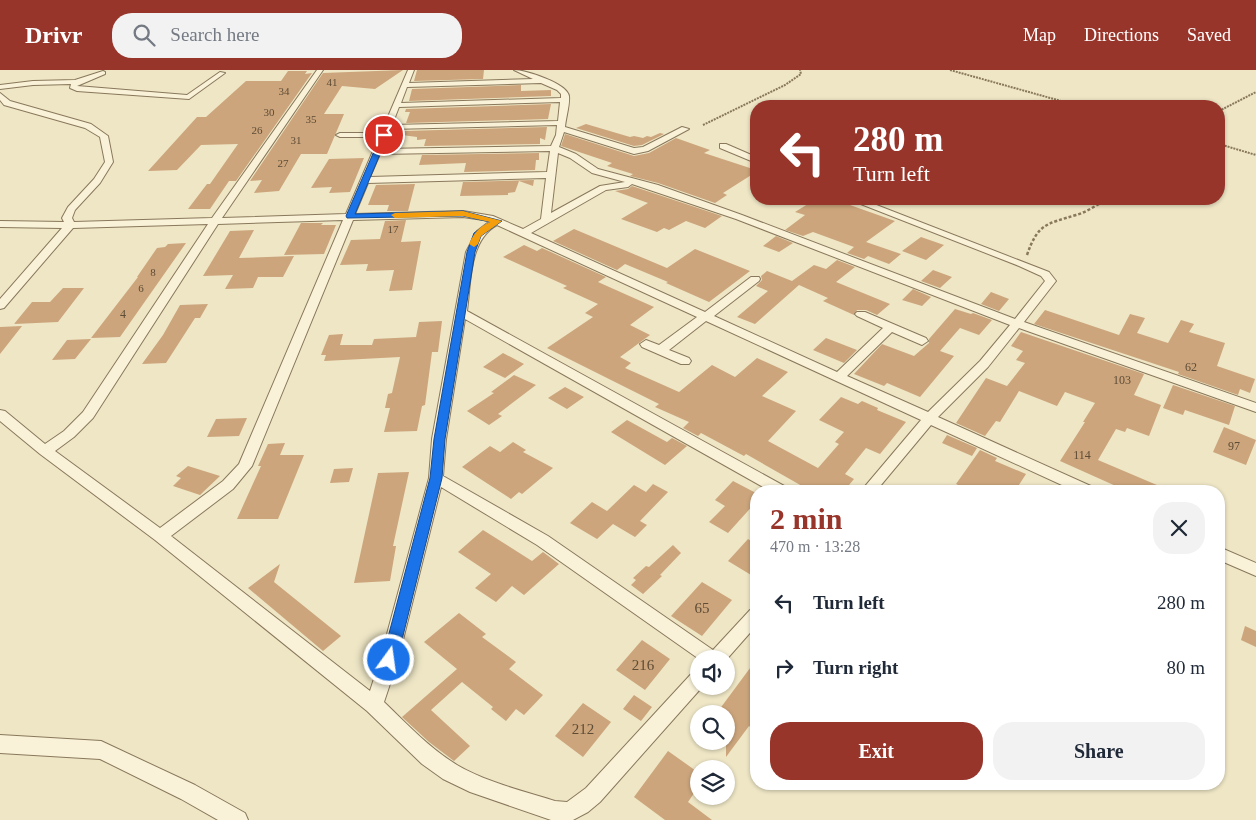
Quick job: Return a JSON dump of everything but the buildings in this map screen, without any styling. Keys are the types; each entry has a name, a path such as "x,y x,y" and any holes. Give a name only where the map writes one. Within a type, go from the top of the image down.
{"street":[{"path":"45,451 69,434 88,415 216,220 320,70"},
{"path":"160,536 228,485 245,466 398,105 411,70"},
{"path":"517,70 545,80 560,88 565,94 554,148 546,219"},
{"path":"0,87 33,83 76,82 103,73"},
{"path":"76,82 73,86 77,89 190,97 222,73"},
{"path":"406,85 545,80"},
{"path":"0,96 7,103 88,126 104,136 109,162 97,181 71,209 67,218 70,225"},
{"path":"398,105 565,100"},
{"path":"340,135 386,131 560,125 634,151 645,149 685,129"},
{"path":"723,146 750,157"},
{"path":"378,152 554,148 573,156 588,168 600,173 637,183 739,217 1016,323 1256,408"},
{"path":"600,173 604,179 603,188"},
{"path":"366,180 551,175"},
{"path":"524,233 603,188 637,183"},
{"path":"870,205 1024,264 1045,274 1051,280 984,364 928,420 873,485"},
{"path":"0,224 70,225 463,214 498,221 704,318 1074,485"},
{"path":"374,706 389,660 436,478 439,439 471,252 477,235 487,226 498,221"},
{"path":"0,306 70,225"},
{"path":"661,350 755,279"},
{"path":"461,312 770,485"},
{"path":"861,314 922,342"},
{"path":"838,378 890,328"},
{"path":"646,344 685,361"},
{"path":"0,414 45,451 160,536 374,706 429,757 450,772 491,790 567,816 593,795 690,688"},
{"path":"436,478 481,501 579,563 700,650"},
{"path":"1225,556 1256,570"},
{"path":"724,650 750,622"},
{"path":"0,744 101,750 188,792 238,820"}],"path":[{"path":"754,100 785,85 802,74 800,70"},
{"path":"950,70 1058,100"},
{"path":"1225,108 1256,92"},
{"path":"702,125 750,102"},
{"path":"1225,146 1256,155"},
{"path":"1024,264 1033,238 1049,223 1078,215 1097,205"}],"slow traffic":[{"path":"395,215 463,214 477,215 498,221 487,226 477,235 474,244"}],"route":[{"path":"384,135 350,216 463,214 477,215 498,221 487,226 477,235 471,252 439,439 436,478 389,660"}]}
